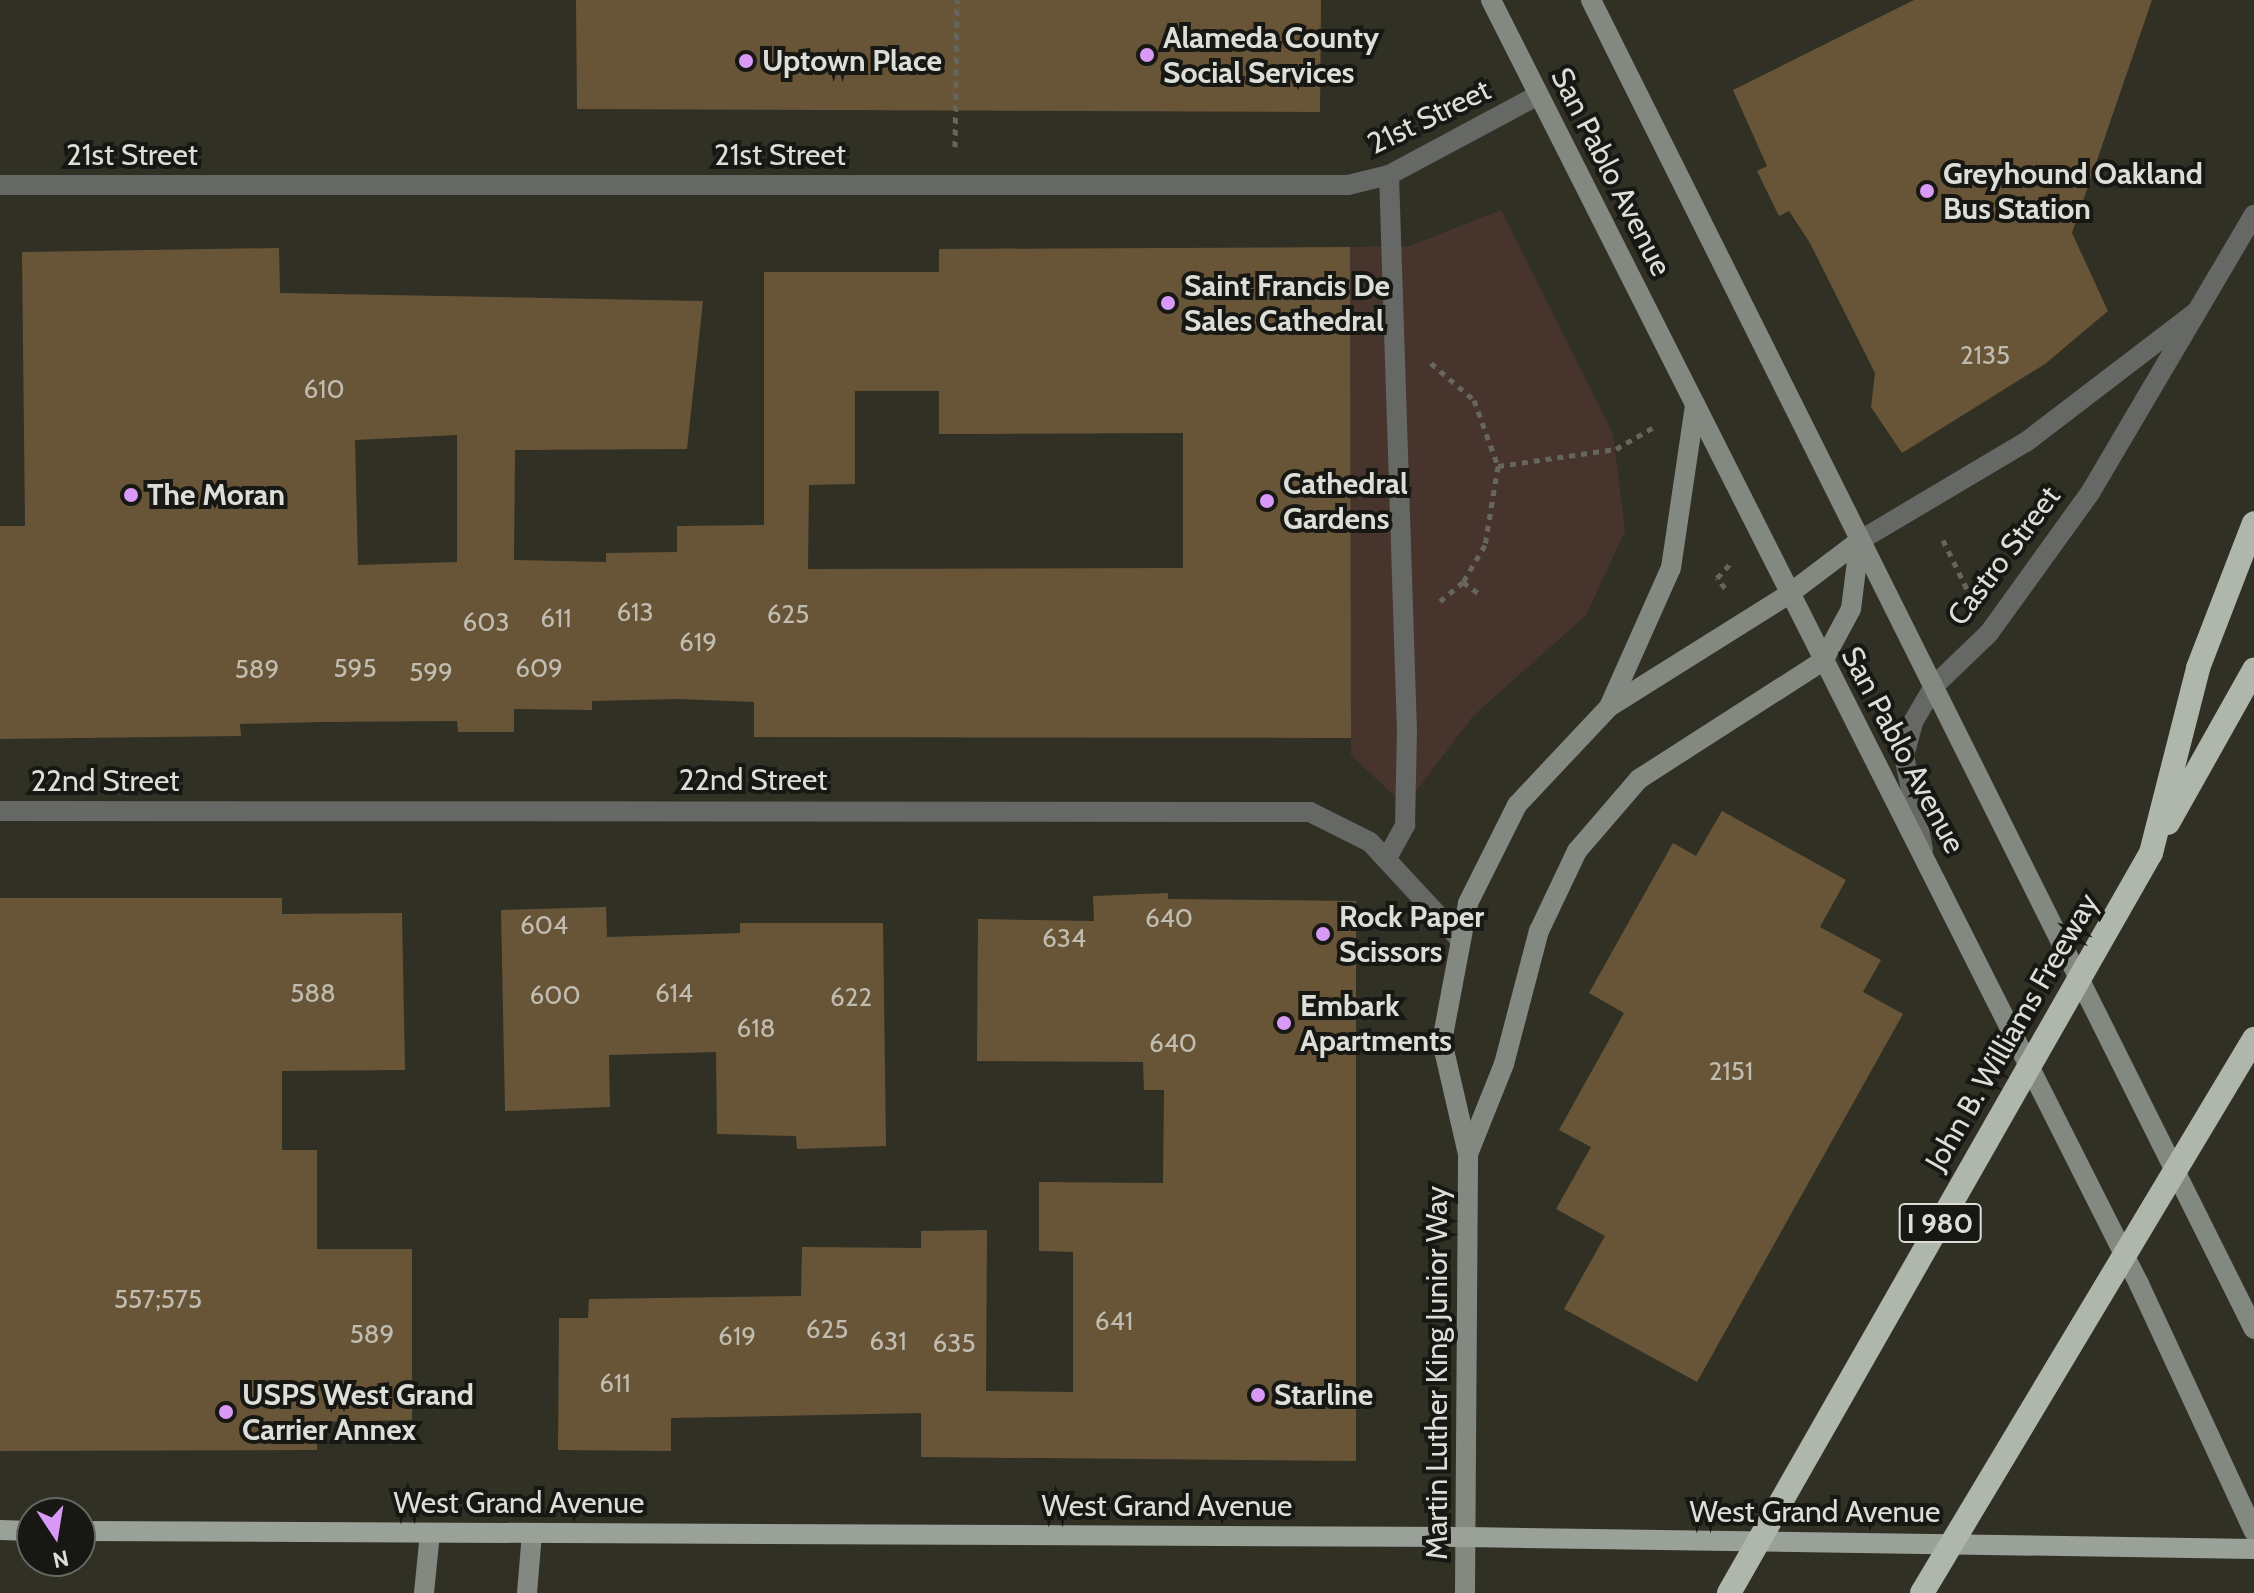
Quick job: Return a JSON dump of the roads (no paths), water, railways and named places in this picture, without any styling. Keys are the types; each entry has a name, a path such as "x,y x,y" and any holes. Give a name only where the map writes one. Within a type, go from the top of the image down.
{"highway":[{"path":"2151,853 2198,668 2254,523"},
{"name":"John B. Williams Freeway","path":"1729,1593 2254,670"},
{"path":"1922,1593 2254,1039"}],"main road":[{"name":"San Pablo Avenue","path":"1491,0 1823,661 1924,853 2254,1532"},
{"name":"San Pablo Avenue","path":"1591,0 2254,1329"},
{"path":"1609,707 1671,568 1695,405"},
{"name":"Castro Street","path":"1457,936 1481,868 1517,805 1609,707 1789,594 1859,541"},
{"path":"1823,661 1851,609 1859,541"},
{"name":"Martin Luther King Junior Way","path":"1468,1154 1504,1064 1525,974 1555,891 1604,815 1677,750 1823,661"},
{"name":"Martin Luther King Junior Way","path":"1457,936 1442,1041 1468,1154 1465,1593"},
{"name":"West Grand Avenue","path":"96,1531 1466,1537 2254,1549"},
{"path":"424,1593 430,1533"},
{"path":"527,1593 532,1533"}],"street":[{"name":"21st Street","path":"0,185 1348,185 1389,175 1538,95"},
{"path":"1387,858 1405,825 1389,175"},
{"name":"Castro Street","path":"1924,853 1904,756 1934,686 1989,633 2090,493 2204,306 2254,215"},
{"name":"Castro Street","path":"1859,541 2026,442 2204,306"},
{"name":"22nd Street","path":"0,811 1273,809 1310,812 1348,826 1387,858 1457,936"}],"place":[{"name":"Alameda County Social Services","path":"1147,55"},
{"name":"Uptown Place","path":"746,61"},
{"name":"Greyhound Oakland Bus Station","path":"1927,191"},
{"name":"Saint Francis De Sales Cathedral","path":"1168,303"},
{"name":"The Moran","path":"131,495"},
{"name":"Cathedral Gardens","path":"1267,501"},
{"name":"Rock Paper Scissors","path":"1323,934"},
{"name":"Embark Apartments","path":"1284,1023"},
{"name":"Starline","path":"1258,1395"},
{"name":"USPS West Grand Carrier Annex","path":"226,1412"}]}
